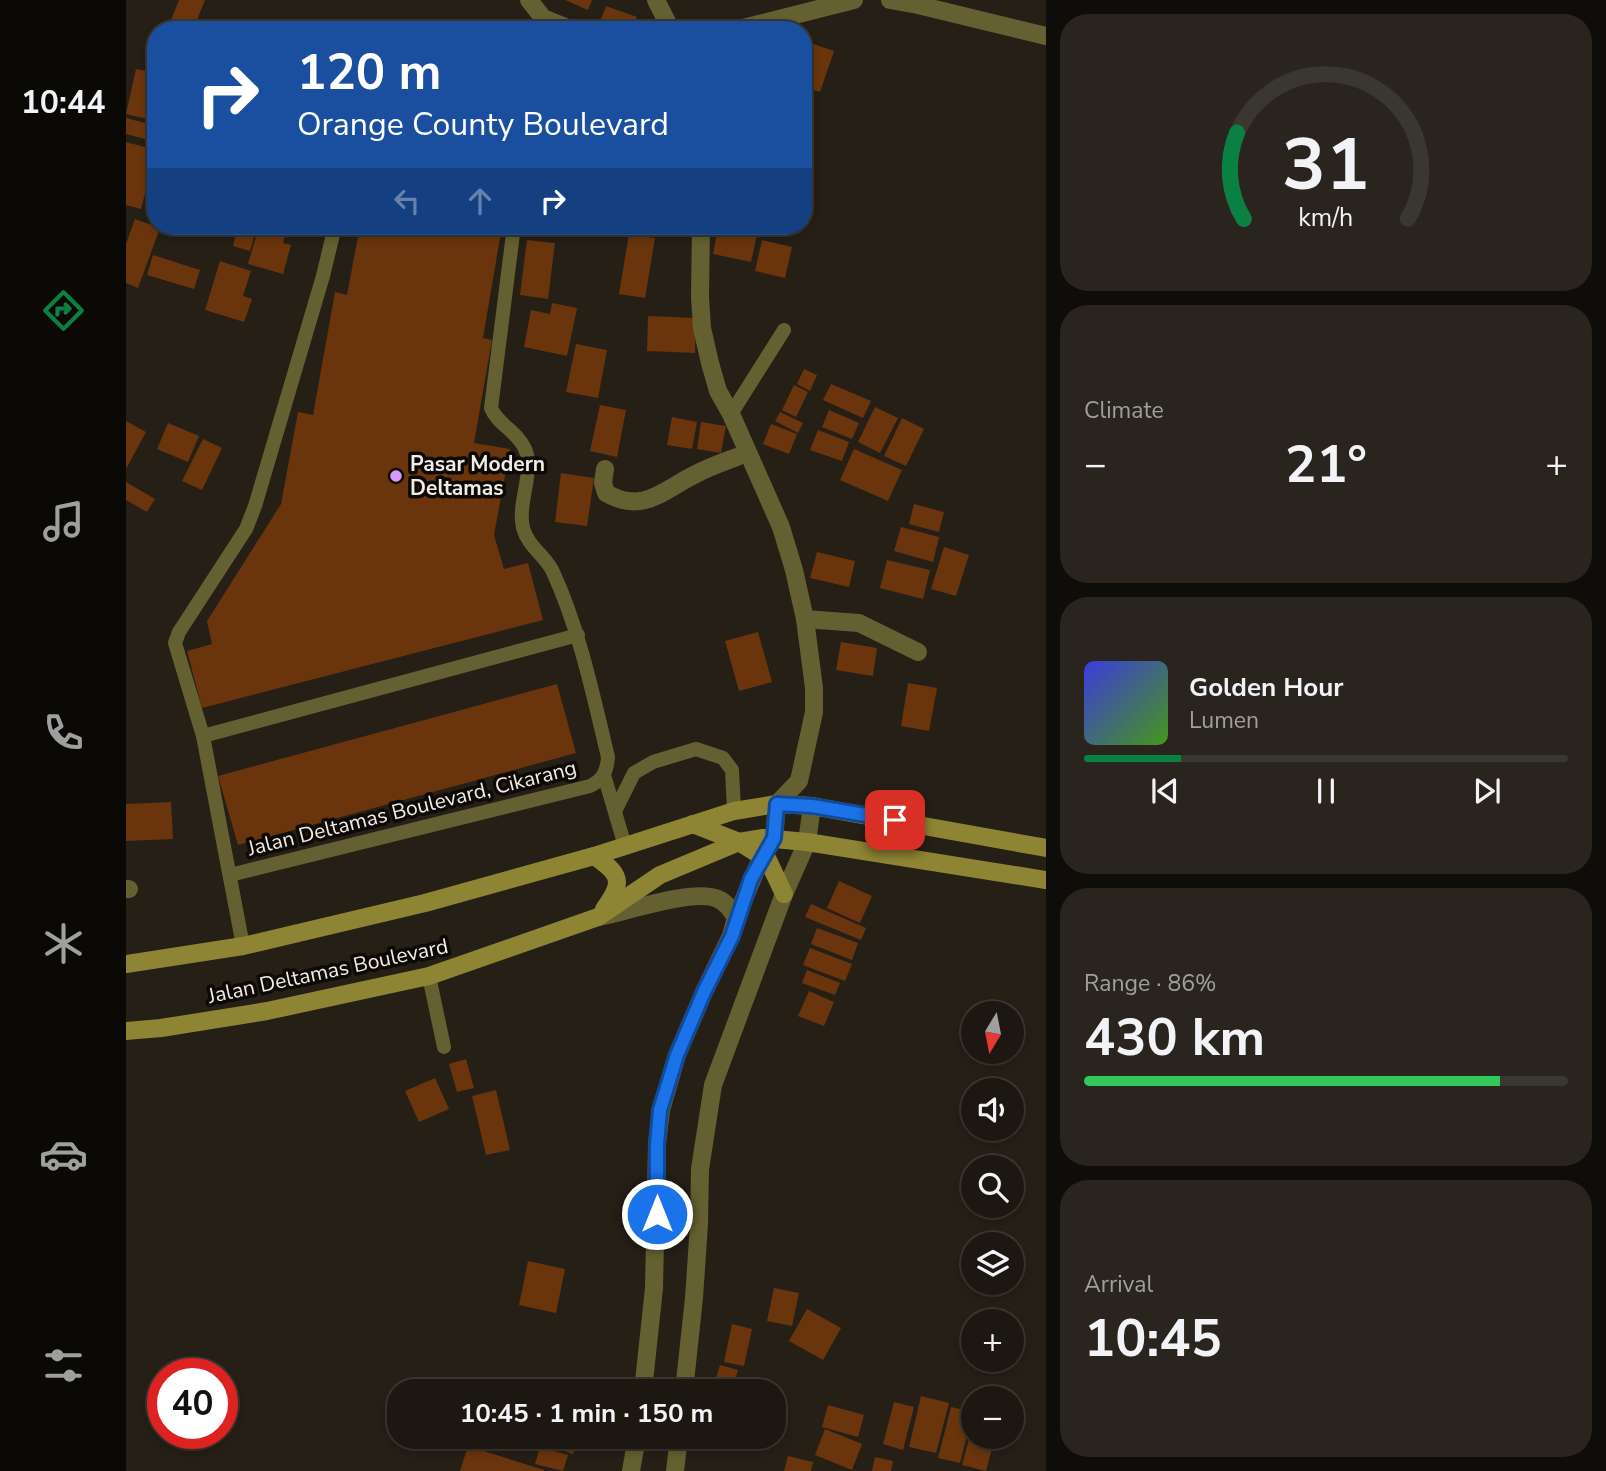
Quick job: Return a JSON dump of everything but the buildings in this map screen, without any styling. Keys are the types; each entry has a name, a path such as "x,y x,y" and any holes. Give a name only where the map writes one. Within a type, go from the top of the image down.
{"main road":[{"name":"Jalan Deltamas Boulevard","path":"126,964 243,946 425,902 594,856 734,811 777,804 812,806 1046,848"},
{"path":"693,824 738,842 768,860 784,894"},
{"name":"Jalan Deltamas Boulevard","path":"126,1031 267,1011 429,976 598,917 660,875 738,842 768,838 807,842 1046,880"},
{"path":"594,856 613,868 618,881 615,894 598,917"}],"street":[{"path":"529,0 543,19 548,21"},
{"path":"656,0 666,21"},
{"path":"771,21 855,0"},
{"path":"890,0 1046,36"},
{"path":"644,1379 654,1288 660,1110 677,1055 732,936 736,918 762,856 777,804 799,781 814,712 814,688 805,619 794,570 781,527 731,414 718,391 702,328 701,235"},
{"path":"605,468 603,483 606,493 625,501 645,501 656,498 708,468 747,453"},
{"path":"805,619 859,623 918,652"},
{"path":"685,1379 699,1224 699,1169 706,1117 713,1085 784,894 807,842 812,806 799,781"},
{"path":"598,917 704,895 729,906 736,918"},
{"path":"632,1471 635,1449"},
{"path":"675,1471 678,1449"}],"lane":[{"name":"Jalan Deltamas Boulevard, Cikarang","path":"243,946 203,736 176,647 176,639 246,529 255,506 333,235"},
{"name":"Jalan Deltamas Boulevard, Cikarang","path":"230,875 590,786 604,775 608,757 578,635 552,568 531,545 524,531 522,519 528,464 526,451 519,437 495,416 491,408 513,235"},
{"path":"731,414 784,331"},
{"path":"203,736 578,635"},
{"path":"615,811 634,774 653,762 696,749 723,758 732,770 734,811"},
{"path":"604,775 625,846"},
{"path":"429,976 444,1047"}],"place":[{"name":"Pasar Modern Deltamas","path":"396,476"}],"route":[{"path":"657,1214 660,1110 677,1055 732,936 751,879 774,838 777,804 812,806 895,820"}]}
